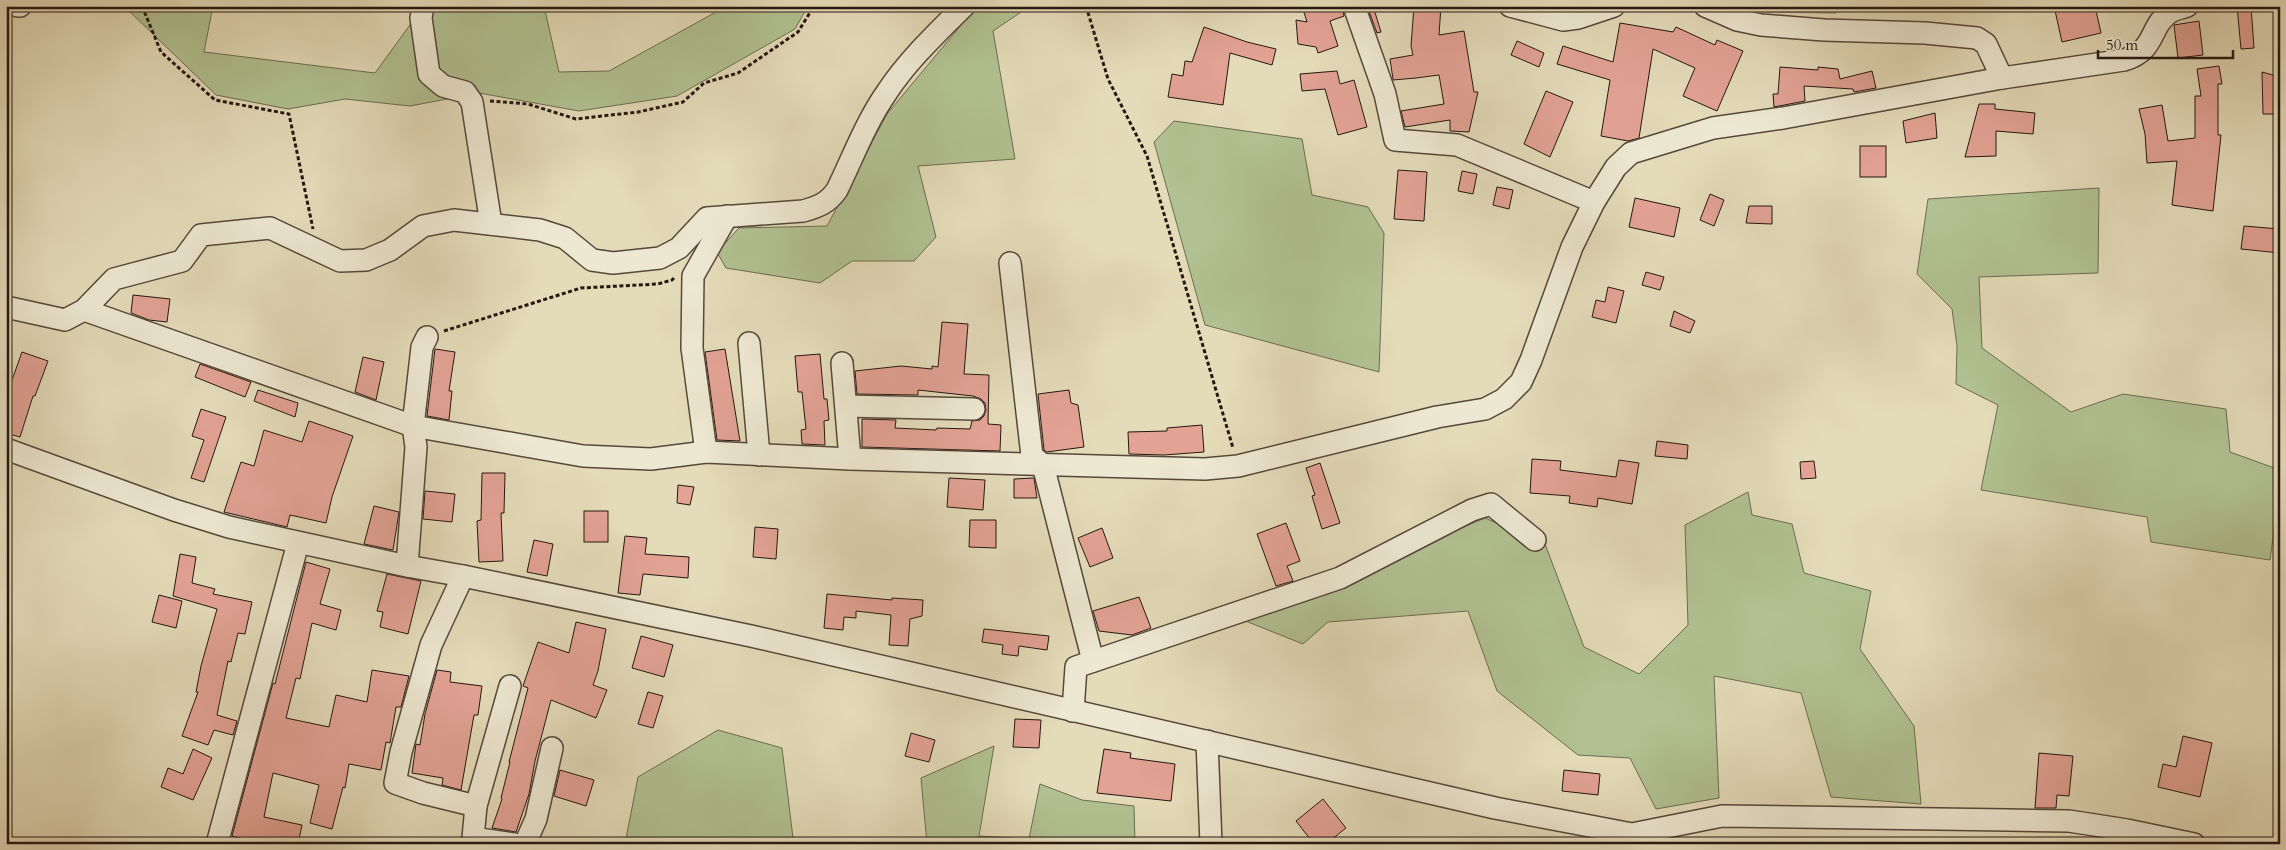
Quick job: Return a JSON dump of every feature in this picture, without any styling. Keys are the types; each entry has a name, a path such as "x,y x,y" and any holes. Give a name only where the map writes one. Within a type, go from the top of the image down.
{"street":[{"path":"423,6 421,18 429,74 443,86 465,92 472,102 491,224"},
{"path":"6,307 65,320 84,310 114,279 182,261 201,235 270,228 340,260 366,260 390,250 423,226 454,220 540,230 565,238 592,260 613,263 660,258 679,248 707,218 803,211 819,207 831,199 869,122 888,91 930,40 964,6"},
{"path":"1354,6 1384,94 1395,140 1457,145 1594,202"},
{"path":"1510,6 1563,20 1578,18 1614,6"},
{"path":"1705,6 1737,20 1762,25 1824,30 1924,33 1977,38 1986,44 2002,78"},
{"path":"84,310 413,426 583,456 651,459 706,452 850,459 1205,469 1238,466 1437,417 1485,409 1504,399 1521,382 1531,360 1572,247 1594,202 1616,167 1631,154 1657,144 1713,128 1792,116 2002,78 2124,60 2138,56 2148,45 2161,20 2173,11 2187,6"},
{"path":"706,452 692,348 693,276 728,216"},
{"path":"1010,263 1032,456 1043,464 1093,661"},
{"path":"408,566 416,446 413,426 422,347 427,337"},
{"path":"749,343 759,455"},
{"path":"842,363 850,459"},
{"path":"846,406 974,409"},
{"path":"6,449 174,510 229,527 408,566 752,636 1495,808 1632,834 1722,816 2016,820 2069,821 2127,830 2194,844"},
{"path":"1073,711 1076,667 1340,578 1472,510 1491,504 1535,540"},
{"path":"217,844 298,543"},
{"path":"463,576 431,645 401,752 395,783 423,793 476,806"},
{"path":"510,686 476,806 473,838 514,844"},
{"path":"1207,741 1211,844"},
{"path":"525,844 536,819 552,748"}],"path":[{"path":"142,6 162,52 215,100 289,114 318,250"},
{"path":"472,102 496,100 528,104 576,119 638,112 683,102 704,83 738,73 798,32 814,6"},
{"path":"1086,6 1108,79 1147,156 1238,466"},
{"path":"427,337 581,288 658,284 672,280 677,273"}],"green space":[{"path":"124,6 213,6 204,52 375,73 415,18 417,6 544,6 559,72 609,71 727,6 808,6 795,29 677,96 579,111 479,93 410,106 345,99 288,109 216,95"},
{"path":"977,6 1030,6 993,31 1015,159 918,166 936,237 914,261 852,261 820,283 726,268 717,252 739,228 827,226 887,114"},
{"path":"1752,6 1838,6 1836,13 1766,12"},
{"path":"1174,121 1302,139 1312,195 1368,207 1384,233 1379,372 1205,325 1154,142"},
{"path":"2099,188 2098,273 1979,277 1982,348 2071,412 2123,394 2226,409 2230,452 2280,470 2280,487 2270,560 2151,542 2147,517 1981,490 1998,405 1956,384 1957,346 1952,309 1917,274 1928,199"},
{"path":"1748,492 1752,515 1792,524 1804,573 1871,591 1860,649 1914,726 1921,804 1831,797 1801,693 1714,676 1719,798 1656,809 1630,758 1578,755 1497,691 1468,611 1328,622 1303,644 1238,618 1485,518 1545,544 1584,647 1639,674 1688,625 1685,525"},
{"path":"718,730 782,748 793,838 804,844 625,844 638,777"},
{"path":"994,746 979,836 1029,839 1040,784 1082,800 1134,806 1135,844 927,844 921,778"}],"building":[{"path":"1311,6 1342,6 1344,16 1330,21 1338,46 1318,53 1316,47 1298,44 1296,20 1307,22 1303,9"},
{"path":"1367,6 1373,6 1381,32 1377,33"},
{"path":"1414,6 1441,6 1439,35 1464,31 1474,92 1478,92 1469,132 1450,131 1450,120 1405,127 1401,111 1444,104 1439,75 1393,80 1390,59 1413,55 1411,46"},
{"path":"2054,6 2095,6 2101,33 2062,42"},
{"path":"2237,6 2251,6 2254,48 2241,49"},
{"path":"2199,21 2203,55 2178,58 2174,25"},
{"path":"1620,23 1673,32 1676,27 1715,45 1717,40 1743,51 1717,111 1683,96 1695,68 1653,49 1639,138 1628,141 1601,136 1610,80 1557,64 1563,46 1613,62"},
{"path":"1204,27 1247,42 1276,49 1272,65 1230,53 1223,105 1168,97 1172,74 1183,76 1185,61 1192,62"},
{"path":"1517,41 1544,53 1539,67 1511,55"},
{"path":"2219,66 2222,84 2218,84 2218,135 2221,135 2213,211 2172,205 2177,161 2147,163 2145,134 2139,109 2162,105 2168,141 2195,138 2195,96 2201,96 2197,69"},
{"path":"1780,67 1818,70 1818,67 1838,69 1840,79 1872,71 1876,88 1854,92 1853,89 1804,86 1805,101 1774,107 1773,94 1778,94"},
{"path":"1337,71 1340,84 1354,80 1367,127 1338,135 1325,89 1302,91 1300,74"},
{"path":"2262,72 2280,77 2280,114 2263,114"},
{"path":"1546,91 1573,102 1550,157 1524,144"},
{"path":"1979,104 1995,104 1995,109 2035,113 2033,134 1996,131 1996,156 1965,157"},
{"path":"1935,113 1937,138 1906,143 1903,121"},
{"path":"1860,146 1886,146 1886,177 1860,177"},
{"path":"1398,170 1427,172 1424,221 1394,219"},
{"path":"1462,171 1477,174 1473,194 1458,191"},
{"path":"1497,187 1513,190 1509,209 1493,205"},
{"path":"1710,194 1724,200 1714,226 1700,220"},
{"path":"1635,198 1680,208 1674,237 1629,227"},
{"path":"1749,206 1772,206 1772,224 1746,223"},
{"path":"2244,226 2280,229 2280,253 2241,249"},
{"path":"1646,272 1664,277 1660,290 1642,285"},
{"path":"1608,287 1624,291 1616,323 1592,317 1596,300 1605,302"},
{"path":"133,295 170,299 167,322 149,320 131,313"},
{"path":"1674,311 1695,321 1690,333 1670,326"},
{"path":"942,322 968,324 964,374 989,375 988,424 1001,425 1000,451 862,447 862,419 896,420 895,428 936,430 937,428 970,429 972,421 980,420 984,416 986,410 985,403 973,396 918,390 918,395 857,394 855,371 901,366 932,369 932,366 938,367"},
{"path":"435,349 455,352 449,391 452,391 449,420 427,416"},
{"path":"725,349 740,441 717,440 705,352"},
{"path":"22,352 48,361 35,396 33,396 20,437 6,433 6,397"},
{"path":"820,354 824,399 827,399 829,420 824,421 825,445 802,444 801,430 806,429 802,392 798,392 795,356"},
{"path":"363,357 384,362 376,400 355,392"},
{"path":"200,364 251,382 245,397 195,377"},
{"path":"258,390 298,403 295,417 254,401"},
{"path":"1069,390 1071,403 1078,405 1084,447 1047,452 1044,450 1038,394"},
{"path":"201,409 226,417 204,482 191,478 204,440 192,436"},
{"path":"309,421 353,436 332,497 326,523 290,515 287,527 224,512 241,462 254,466 264,430 302,442"},
{"path":"1202,425 1204,452 1164,455 1129,454 1128,432 1167,431 1167,428"},
{"path":"1657,441 1688,445 1687,459 1655,456"},
{"path":"1532,459 1561,461 1560,470 1616,477 1619,460 1639,463 1632,504 1598,498 1597,507 1569,503 1570,496 1530,493"},
{"path":"1814,461 1816,478 1801,479 1800,462"},
{"path":"1320,463 1340,523 1322,529 1312,496 1315,495 1306,468"},
{"path":"482,473 505,473 504,513 501,513 503,561 479,562 477,521 481,520"},
{"path":"949,478 985,480 983,510 947,507"},
{"path":"1034,478 1037,498 1014,498 1014,479"},
{"path":"678,485 694,487 690,505 677,503"},
{"path":"425,491 455,494 452,522 423,519"},
{"path":"374,506 399,512 393,550 364,544"},
{"path":"584,511 608,511 608,542 584,542"},
{"path":"970,520 996,520 996,548 969,547"},
{"path":"1286,523 1300,561 1287,566 1293,581 1276,586 1257,534"},
{"path":"755,527 778,529 776,559 753,557"},
{"path":"1102,528 1113,558 1090,567 1078,538"},
{"path":"625,536 647,538 645,554 689,557 688,578 643,574 640,595 618,593"},
{"path":"534,540 553,544 547,576 527,572"},
{"path":"180,554 196,557 192,583 215,589 213,594 252,602 245,634 238,633 231,662 228,661 217,715 237,721 233,735 214,730 208,745 182,736 198,692 196,692 201,666 217,609 173,596"},
{"path":"306,562 330,569 320,604 341,610 336,630 312,623 300,679 296,678 286,718 329,727 336,695 367,702 372,670 409,676 401,707 396,707 390,743 386,742 381,770 349,764 345,788 343,787 332,829 310,823 319,785 273,773 264,817 302,825 298,844 278,844 254,839 253,842 232,836 273,683 275,684"},
{"path":"387,574 421,581 408,634 380,627 383,612 377,611"},
{"path":"827,594 892,600 892,598 923,600 922,616 910,619 908,646 889,645 891,615 856,611 856,618 844,617 843,630 824,628"},
{"path":"159,595 182,601 176,628 152,622"},
{"path":"1139,597 1151,628 1132,635 1099,631 1093,611"},
{"path":"576,622 606,629 598,671 593,685 607,690 596,718 551,700 535,761 529,794 516,832 492,828 502,799 509,762 528,688 523,686 538,642 569,653"},
{"path":"984,629 1049,636 1047,650 1019,646 1018,656 1002,654 1003,645 982,642"},
{"path":"641,636 673,645 664,677 632,668"},
{"path":"437,670 451,672 450,682 482,686 478,715 474,715 461,790 442,785 443,778 412,773 416,744 420,745 425,714"},
{"path":"648,692 663,696 653,728 638,724"},
{"path":"1015,719 1041,720 1039,748 1013,747"},
{"path":"911,733 935,740 929,762 905,756"},
{"path":"2183,736 2212,743 2200,797 2158,787 2163,764 2176,767"},
{"path":"193,749 212,758 193,800 161,787 168,768 183,774"},
{"path":"1104,749 1131,753 1130,758 1175,764 1171,801 1097,793"},
{"path":"2039,753 2073,756 2069,796 2057,795 2056,808 2035,808"},
{"path":"560,770 594,780 586,806 554,796"},
{"path":"1564,770 1600,774 1598,795 1562,791"},
{"path":"1323,799 1346,828 1326,844 1314,844 1296,821"}]}
